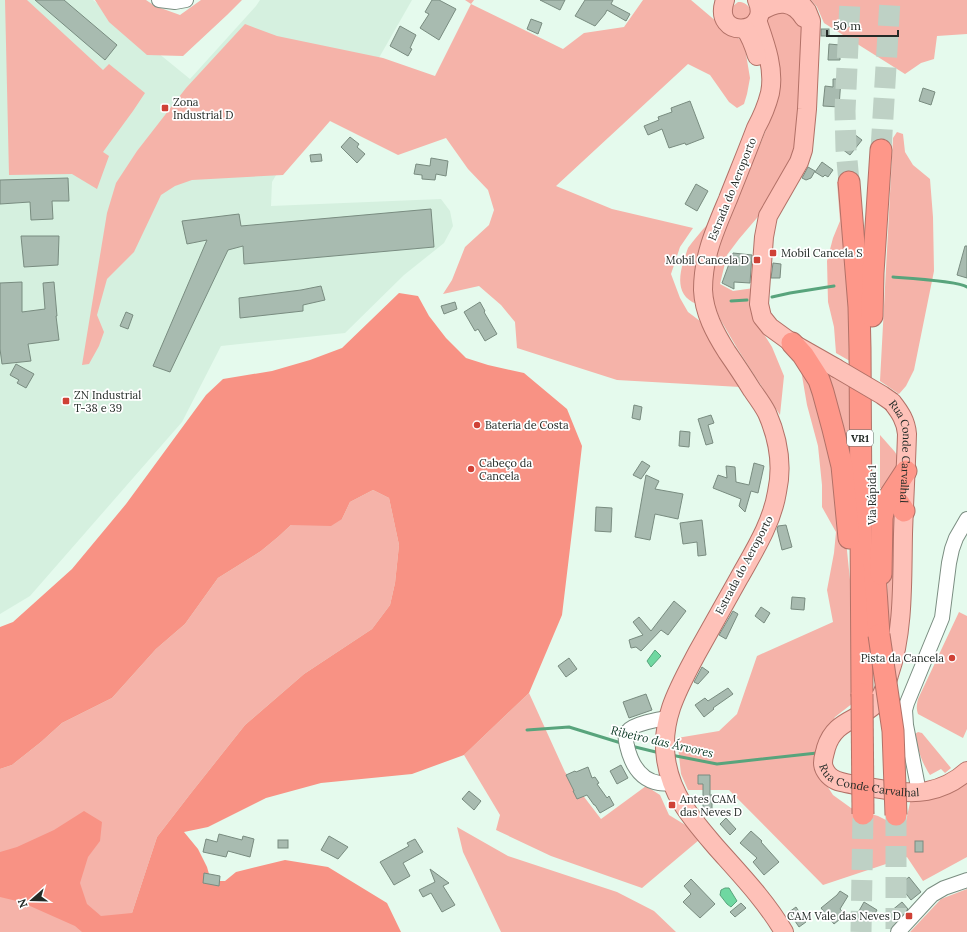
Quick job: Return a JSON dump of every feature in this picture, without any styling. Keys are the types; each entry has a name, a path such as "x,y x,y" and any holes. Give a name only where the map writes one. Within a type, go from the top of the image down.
{"highway":[{"name":"Via Rápida 1","path":"862,814 862,694 873,635 873,273 881,150"},
{"name":"Via Rápida 1","path":"849,182 859,306 873,635 893,731 896,816"},
{"path":"792,343 803,356 819,380 833,429 842,466 855,593 873,635"},
{"path":"819,380 826,369 836,368"},
{"path":"873,635 881,604 882,518 884,508 895,506 906,471"}],"main road":[{"name":"Rua Conde Carvalhal","path":"798,0 807,11 811,21 807,109 803,150 799,162 768,216 764,237 759,294 760,311 765,322 770,328 792,343 892,402 901,414 907,430 906,471"},
{"path":"720,2 724,18 732,27 738,29 755,15"},
{"name":"Rua Conde Carvalhal","path":"755,15 766,6 784,2 791,4 802,14 810,34"},
{"name":"Estrada do Aeroporto","path":"755,15 750,36 761,72 756,128 710,244 704,270 703,292 706,308 716,334 766,411 777,442 780,475 772,514 672,703 667,726 665,755 677,795 690,817 758,896 784,932"},
{"name":"Rua Conde Carvalhal","path":"895,506 902,590 899,628 889,675 878,701 872,707 833,732 829,739 823,765 827,774 833,779 851,784 891,791 918,792 939,788 950,784 967,772"}],"street":[{"path":"159,0 175,2 186,0"},
{"path":"918,792 906,725 905,710 942,618 952,549 956,538 967,519"},
{"path":"667,726 635,726 627,732 626,736 631,760 642,775 661,784 671,779"},
{"path":"898,932 932,895 944,888 967,880"}],"shaded area":[{"path":"0,0 93,0 190,79 260,0 412,0 368,77 323,94 272,182 271,206 441,199 450,211 453,226 444,243 404,275 345,333 221,346 182,422 30,596 0,614"},
{"path":"5,0 27,0 103,70 109,64 145,93 103,152 109,156 97,189 72,174 9,175"},
{"path":"95,0 146,0 155,6 180,15 201,0 242,0 183,56 147,55 109,22"},
{"path":"465,0 474,0 471,4"},
{"path":"643,0 691,0 730,33 744,42 750,78 744,104 737,108 729,102 710,75 688,64 556,186 612,209 693,228 680,247 671,274 680,298 688,312 700,321 740,387 617,380 517,348 515,322 501,305 479,286 443,294 452,280 465,247 489,225 494,210 488,190 468,169 446,138 398,155 330,121 283,175 192,180 175,186 161,195 134,252 107,279 97,315 104,332 99,346 89,364 82,365 107,213 116,183 137,151 186,88 245,24 277,36 383,58 435,76 471,4 563,49 584,33 624,27"},
{"path":"811,0 967,0 967,34 937,36 934,59 921,63 905,74 824,23 817,7"},
{"path":"738,2 746,4 750,8 750,14 743,21 734,18 731,9"},
{"path":"780,7 802,20 796,144 786,169 762,212 727,255 720,284 733,291 754,288 757,323 772,347 784,376 780,415 720,319 713,302 713,266 724,225 773,112 765,23 772,11"},
{"path":"897,132 903,134 905,152 913,165 930,179 933,217 934,271 914,370 906,386 899,394 880,381 893,138"},
{"path":"837,182 845,182 855,364 836,353 834,327 828,302 827,261 833,238 840,221"},
{"path":"708,224 697,304 686,297 681,287 680,276 688,248"},
{"path":"399,293 418,296 429,316 446,338 466,358 488,365 524,373 567,409 582,446 562,615 529,693 464,755 412,774 321,783 266,798 208,827 184,832 198,849 207,867 211,881 225,881 236,872 285,860 328,867 387,903 401,932 82,932 75,926 21,902 0,897 0,852 17,847 54,830 84,811 102,822 100,841 88,857 80,883 87,904 101,916 132,913 157,837 245,725 304,674 372,629 390,605 395,583 399,545 389,498 373,490 350,502 342,519 331,526 291,525 261,551 218,578 185,624 156,649 112,698 62,723 12,765 0,769 0,627 13,622 72,569 126,504 206,395 223,379 272,371 310,360 342,348"},
{"path":"801,370 813,384 839,472 850,580 856,676 853,703 835,717 824,736 822,778 833,795 851,808 878,816 888,821 906,821 911,798 967,782 967,857 923,881 907,857 823,885 729,790 688,790 681,774 677,738 719,731 737,714 757,656 833,622 827,590 834,553 836,532 822,507 822,485 818,446 807,405"},
{"path":"829,375 833,375 852,386 853,515 827,377"},
{"path":"880,435 895,452 900,461 887,489 880,488"},
{"path":"373,490 389,498 399,545 395,583 390,605 372,629 304,674 245,725 191,793 157,837 132,913 137,932 0,932 0,769 12,765 62,723 112,698 156,649 185,624 218,578 261,551 291,525 342,519 350,502"},
{"path":"897,508 892,631 887,631 889,510"},
{"name":"Pista da Cancela","path":"959,612 967,616 967,729 963,738 918,714 917,708 918,699"},
{"path":"655,650 661,656 651,667 647,661"},
{"path":"529,693 565,772 601,819 646,786 660,795 669,815 687,826 699,840 642,888 551,856 496,830 500,815 464,755"},
{"path":"918,732 922,733 951,768 945,773 941,769 930,775 924,765 919,750 915,734"},
{"path":"457,827 508,856 617,892 654,911 676,932 501,932 463,852"},
{"path":"729,888 737,901 731,907 720,895 721,890"},
{"path":"967,889 967,932 910,932 941,899"}],"building":[{"path":"35,0 64,0 117,45 105,60"},
{"path":"432,0 439,0 456,9 439,40 420,28 429,14 425,12"},
{"path":"540,0 565,0 560,10"},
{"path":"585,0 613,0 611,4 630,14 626,21 607,10 595,26 575,16"},
{"path":"531,19 542,23 538,34 527,29"},
{"path":"400,26 416,35 410,48 412,49 408,56 390,46"},
{"path":"821,29 829,29 829,36 821,36"},
{"path":"829,44 840,45 840,60 828,60"},
{"path":"833,79 841,79 839,107 823,106 825,86 833,87"},
{"path":"923,88 935,92 931,105 919,101"},
{"path":"690,101 704,138 686,145 685,143 669,148 662,129 648,135 644,126 659,120 658,117 672,112 671,108"},
{"path":"854,134 862,140 850,155 842,149"},
{"path":"350,137 359,144 357,147 365,154 357,163 341,147"},
{"path":"321,154 322,161 311,162 310,155"},
{"path":"431,158 448,161 446,176 436,174 435,180 422,179 422,175 414,174 416,164 430,166"},
{"path":"822,162 833,170 828,177 825,175 823,177 815,172"},
{"path":"808,167 815,171 811,178 806,180 802,178"},
{"path":"68,178 69,201 52,201 53,219 31,220 30,202 0,204 0,180"},
{"path":"696,184 708,191 697,211 685,204"},
{"path":"431,209 434,247 244,264 243,246 228,250 170,372 153,366 207,240 187,244 182,221 239,214 241,226"},
{"path":"21,236 59,236 58,265 24,267"},
{"path":"965,246 967,246 967,278 957,275"},
{"path":"733,253 752,255 750,283 734,282 734,289 722,283"},
{"path":"773,263 781,264 780,278 771,278"},
{"path":"22,282 22,312 45,309 43,283 54,282 59,340 28,344 31,361 2,364 0,349 0,283"},
{"path":"321,286 325,300 303,305 303,311 240,318 239,298"},
{"path":"455,302 457,309 444,314 441,306"},
{"path":"480,302 497,334 485,341 478,329 475,331 464,312"},
{"path":"126,312 133,315 128,329 120,326"},
{"path":"16,364 34,374 26,388 17,383 19,380 10,375"},
{"path":"634,405 642,407 640,420 632,418"},
{"path":"711,415 714,423 708,425 713,443 706,445 698,419"},
{"path":"680,431 690,432 689,447 679,446"},
{"path":"642,461 650,466 641,479 633,475"},
{"path":"754,463 764,466 758,493 751,491 745,512 739,506 741,499 713,488 718,475 727,478 726,466 735,467 736,482 749,485"},
{"path":"646,475 659,481 655,489 683,494 678,519 655,514 650,540 635,537"},
{"path":"596,507 612,508 611,532 595,531"},
{"path":"702,520 706,555 698,556 697,542 683,544 680,523"},
{"path":"786,525 792,547 782,550 777,529 778,526"},
{"path":"792,597 805,598 804,610 791,609"},
{"path":"674,601 686,611 668,635 661,630 641,651 636,647 631,648 629,640 643,635 633,622 639,617 651,631"},
{"path":"761,607 770,613 764,623 755,616"},
{"path":"733,611 738,614 726,639 719,635"},
{"path":"569,658 577,669 566,677 558,666"},
{"path":"702,667 709,672 698,684 694,682"},
{"path":"728,688 733,694 713,708 714,709 704,717 695,705 705,698 708,701"},
{"path":"646,694 652,710 629,718 623,702"},
{"path":"621,765 628,778 617,784 610,771"},
{"path":"588,767 592,778 595,777 599,783 597,784 607,798 609,796 614,805 600,813 587,795 577,799 566,775"},
{"path":"698,775 710,775 712,810 703,811 703,784 698,784"},
{"path":"469,791 481,801 474,810 462,799"},
{"path":"726,818 736,829 730,835 720,824"},
{"path":"751,831 762,841 761,842 779,862 764,875 753,862 757,858 740,843"},
{"path":"219,834 242,840 243,836 254,839 250,857 228,851 226,857 203,852 206,839 217,842"},
{"path":"329,836 348,847 338,859 321,850"},
{"path":"415,839 423,852 403,863 410,876 394,885 380,862 409,846 407,843"},
{"path":"278,840 288,840 288,848 278,848"},
{"path":"915,841 923,841 923,852 915,852"},
{"path":"430,869 449,883 443,886 455,905 442,912 431,893 423,897 419,890 435,882"},
{"path":"204,873 220,876 219,886 203,883"},
{"path":"909,877 921,892 911,900 899,885"},
{"path":"691,879 715,904 700,918 683,902 691,894 684,886"},
{"path":"840,891 848,896 840,909 845,915 834,924 821,908"},
{"path":"864,902 877,910 868,926 855,918"},
{"path":"902,902 908,909 898,919 897,917 891,922 885,916"},
{"path":"741,903 746,908 735,917 730,912"},
{"path":"796,907 806,922 799,927 789,912"}],"waterway":[{"path":"893,277 943,281 967,287"},
{"path":"772,297 834,286"},
{"path":"731,301 747,300"},
{"name":"Ribeiro das Árvores","path":"527,730 569,727 621,743"},
{"name":"Ribeiro das Árvores","path":"631,746 660,753"},
{"name":"Ribeiro das Árvores","path":"671,755 717,764 817,753"}],"tunnel":[{"path":"849,182 845,111 850,0"},
{"path":"881,150 890,0"},
{"path":"861,932 863,814"},
{"path":"896,815 896,932"}],"place":[{"name":"Zona Industrial D","path":"165,108"},
{"name":"Mobil Cancela S","path":"773,253"},
{"name":"Mobil Cancela D","path":"757,260"},
{"name":"ZN Industrial T-38 e 39","path":"66,401"},
{"name":"Bateria de Costa","path":"477,425"},
{"name":"Cabeço da Cancela","path":"471,469"},
{"name":"Pista da Cancela","path":"952,658"},
{"name":"Antes CAM das Neves D","path":"672,805"},
{"name":"CAM Vale das Neves D","path":"909,916"}]}
